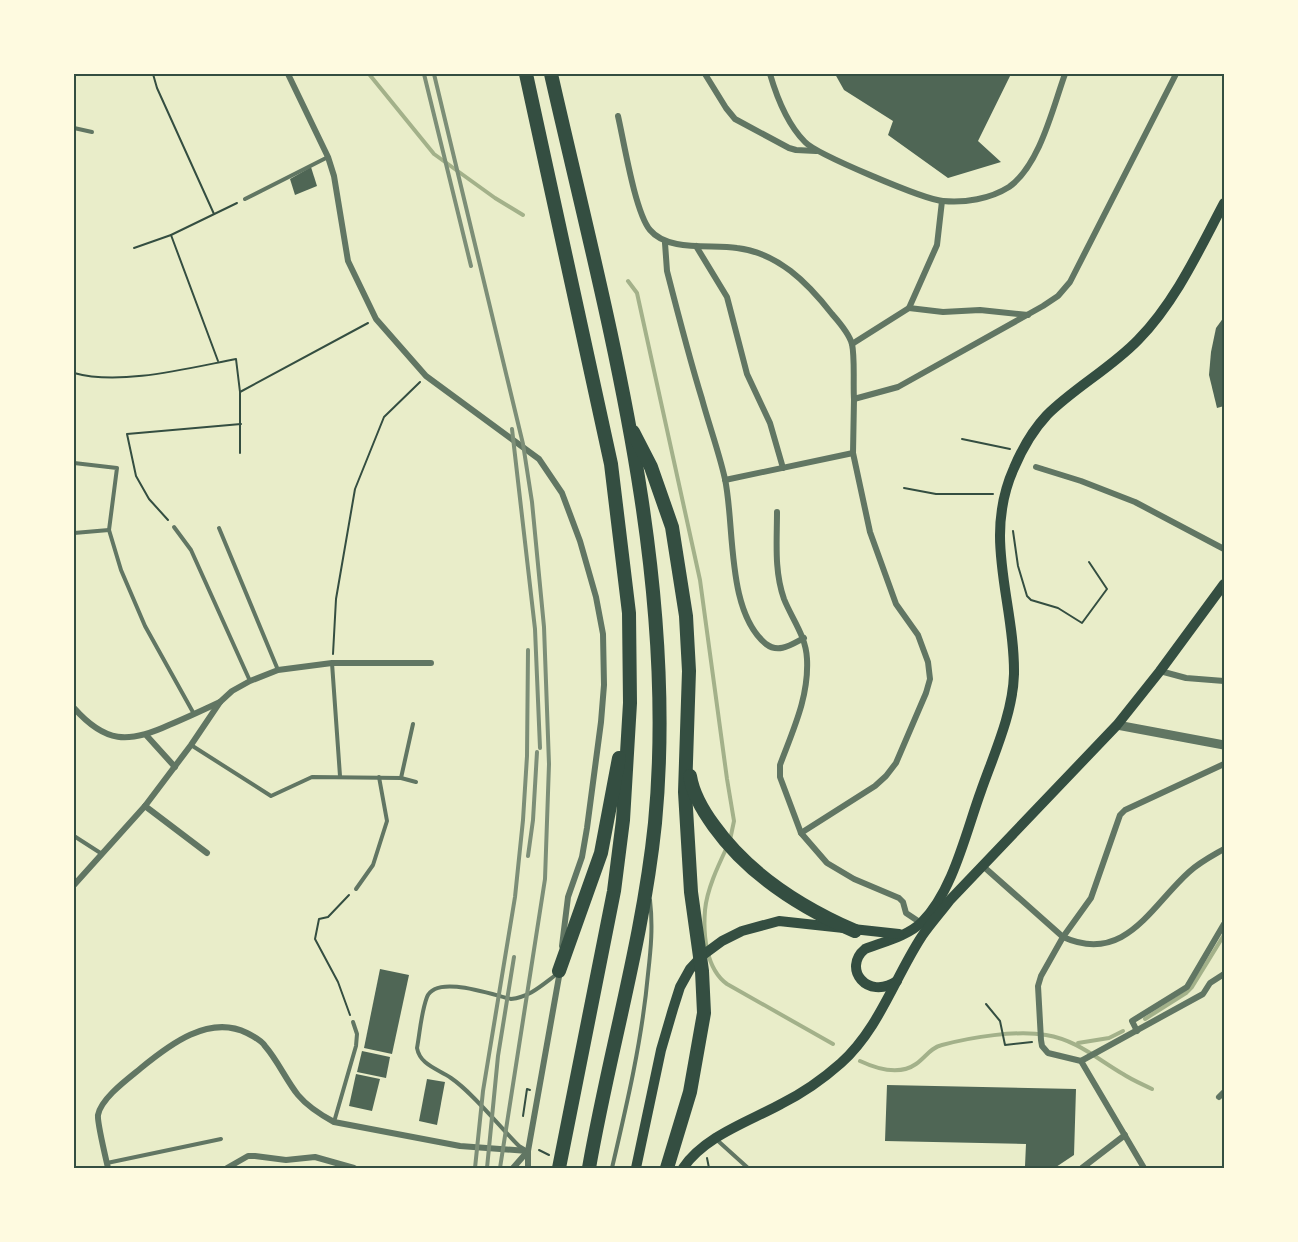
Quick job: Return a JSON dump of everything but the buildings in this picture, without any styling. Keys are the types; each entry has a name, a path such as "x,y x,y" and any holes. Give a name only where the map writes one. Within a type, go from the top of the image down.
{"highway":[{"path":"526,74 611,464 629,613 630,703 623,820 614,891 559,1168"},
{"path":"551,74 628,421 649,564 660,703 655,823 647,882 589,1168"},
{"path":"628,421 651,467 672,527 686,616 689,671 685,792 691,892 702,971 704,1013 690,1092 666,1168"},
{"path":"560,971 601,853 630,703"},
{"path":"687,756 692,784 703,810 721,836 747,866 791,898 855,931"}],"main road":[{"path":"897,981 885,988 871,987 859,977 856,960 865,949 902,934 921,923 938,899 958,855 998,742 1012,688 1012,644 999,529 1005,494 1012,472 1022,452 1046,416 1125,353 1152,324 1174,295 1224,202"},
{"path":"682,1168 699,1150 824,1078 843,1061 876,1019 922,937 950,900 1117,725 1160,672 1224,584"},
{"path":"958,855 964,871 970,874 981,869"},
{"path":"636,1168 661,1050 680,987 697,962 722,941 742,931 779,921 855,931 902,934"}],"street":[{"path":"288,74 328,157 334,176 348,261 376,319 426,376 539,459 562,493 570,511 596,597 603,634 604,685 601,722 582,857 568,897 560,971 528,1151 528,1168"},
{"path":"705,74 735,119 789,148 816,151"},
{"path":"770,74 779,103 802,140 816,151 923,196 942,201 981,199 1010,186 1032,159 1065,74"},
{"path":"854,399 898,387 1029,315 1058,296 1070,282 1176,74"},
{"path":"618,116 640,212 651,231 665,243 737,248 771,258 788,268 820,298 842,326 852,344 853,453 870,532 896,604 921,642 928,662 930,679 900,753 886,776 875,786 801,833"},
{"path":"852,344 909,308 937,245 942,201"},
{"path":"665,243 667,271 725,480 738,590 751,623 761,639 774,648 783,649 804,638"},
{"path":"696,246 727,297 747,374 770,423 783,468"},
{"path":"909,308 943,312 980,310 1029,315"},
{"path":"725,480 853,453"},
{"path":"1036,467 1082,481 1135,502 1224,549"},
{"path":"777,512 777,573 784,598 804,638 807,656 806,693 779,771 801,833 827,863 854,879 899,898 903,902 906,913 921,923"},
{"path":"74,885 145,806 220,702 232,690 278,670 332,663 431,663"},
{"path":"1160,672 1198,680 1224,681"},
{"path":"74,708 104,732 117,738 131,738 147,736 220,702"},
{"path":"1117,725 1224,745"},
{"path":"147,736 175,767"},
{"path":"1224,764 1125,810 1120,815 1091,898 1041,976 1038,986 1042,1046 1048,1053 1081,1061 1100,1049 1114,1044 1135,1027 1203,994 1210,983 1224,974"},
{"path":"145,806 207,853"},
{"path":"981,869 1064,937 1076,943 1103,944 1128,935 1151,915 1188,873 1224,849"},
{"path":"1135,1027 1132,1021 1187,987 1224,924"},
{"path":"107,1166 98,1115 105,1101 154,1057 182,1039 202,1030 221,1026 238,1029 264,1044 298,1096 316,1113 334,1122 460,1146 528,1151"},
{"path":"1081,1061 1144,1168"},
{"path":"1082,1168 1125,1135"},
{"path":"513,1168 528,1151"},
{"path":"227,1168 248,1156 255,1156 286,1160 315,1157 354,1168"}],"lane":[{"path":"74,128 92,132"},
{"path":"245,199 328,157"},
{"path":"74,463 117,468 109,530 121,570 145,626 194,714"},
{"path":"174,527 191,550 250,681"},
{"path":"219,528 278,670"},
{"path":"74,533 109,530"},
{"path":"332,663 340,776"},
{"path":"401,778 413,724"},
{"path":"191,745 271,796 312,777 401,778 416,782"},
{"path":"356,889 373,864 387,821 379,777"},
{"path":"74,836 103,854"},
{"path":"612,1168 633,1075 645,1004 653,923 647,882"},
{"path":"528,1151 519,1146 465,1089 423,1061 418,1056 417,1048 428,995 436,987 449,985 511,999 522,998 535,991 560,971"},
{"path":"334,1122 356,1047 357,1034 353,1022"},
{"path":"107,1166 221,1139"},
{"path":"716,1139 748,1168"}],"path":[{"path":"153,74 157,88 214,214"},
{"path":"134,248 171,235 245,199"},
{"path":"171,235 219,363"},
{"path":"240,392 376,319"},
{"path":"74,373 87,377 124,377 236,359 240,392 240,453"},
{"path":"332,663 336,598 355,489 384,417 426,376"},
{"path":"174,527 142,488 136,476 127,434 241,424"},
{"path":"962,440 1022,452"},
{"path":"904,488 936,494 1005,494"},
{"path":"1014,532 1018,566 1027,596 1031,600 1058,608 1082,623 1107,589 1089,562"},
{"path":"353,1022 338,982 315,939 319,919 328,917 356,889"},
{"path":"986,1004 1000,1021 1005,1045 1041,1039"}],"waterway":[{"path":"369,74 434,154 495,198 523,215"},
{"path":"628,281 637,293 700,580 734,821 730,840"},
{"path":"727,847 710,886 705,910 707,951 714,970 727,984 833,1044"},
{"path":"1145,1019 1192,987 1224,935"},
{"path":"1078,1043 1109,1038 1123,1031"},
{"path":"860,1061 881,1069 902,1070 916,1064 931,1050 942,1045 994,1035 1021,1033 1046,1035 1077,1046 1152,1089"}],"railway":[{"path":"424,74 471,266"},
{"path":"434,74 523,444 532,502 544,627 549,764 545,879 500,1168"},
{"path":"512,429 535,629 540,748"},
{"path":"475,1168 483,1091 515,897 523,820 527,756 528,650"},
{"path":"528,856 533,820 537,752"},
{"path":"487,1168 498,1056 514,957"}]}
